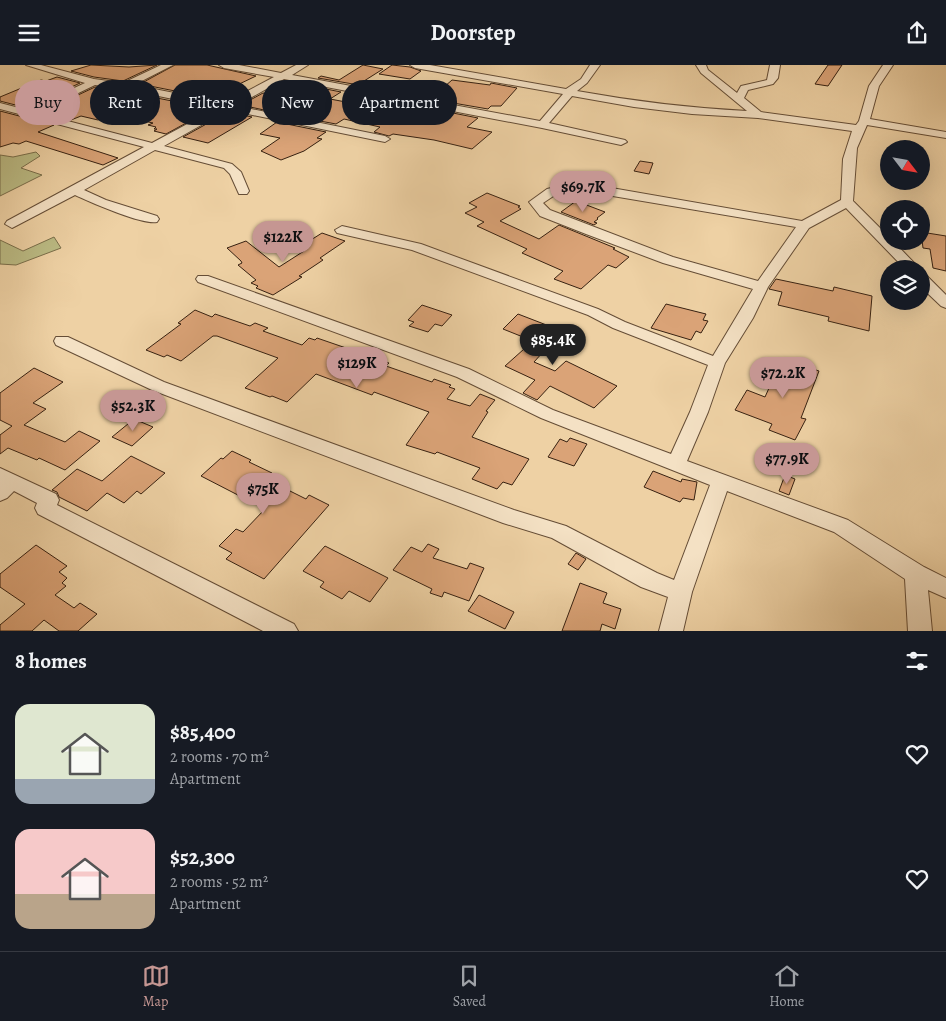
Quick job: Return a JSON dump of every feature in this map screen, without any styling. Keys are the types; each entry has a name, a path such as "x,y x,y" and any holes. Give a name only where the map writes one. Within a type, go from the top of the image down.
{"street":[{"path":"31,65 90,81"},
{"path":"137,80 168,65"},
{"path":"224,65 542,125 621,142"},
{"path":"252,92 303,65"},
{"path":"415,65 489,73 634,104 946,135"},
{"path":"542,125 566,99 570,91 584,81 595,65"},
{"path":"701,65 704,71 758,115"},
{"path":"739,98 744,88 773,79 775,65"},
{"path":"888,65 874,86 846,168 847,201 903,260"},
{"path":"60,73 73,68"},
{"path":"0,107 15,110"},
{"path":"252,114 385,139"},
{"path":"72,125 228,166 236,172 243,191"},
{"path":"12,224 193,125"},
{"path":"761,287 668,260 545,213 535,202 551,192 577,186 804,225"},
{"path":"74,191 102,203 152,219"},
{"path":"676,464 699,411 716,363 761,287 804,225 847,201"},
{"path":"342,230 416,247 593,312 619,325 716,363"},
{"path":"203,279 463,373 546,414 841,526 916,574 946,588"},
{"path":"930,287 946,303"},
{"path":"62,341 158,386 510,517 559,532 649,580 681,592"},
{"path":"671,631 681,592 721,481"},
{"path":"4,483 49,500 45,508 286,631"},
{"path":"916,574 920,631"}],"green space":[{"path":"36,152 40,156 21,168 42,175 0,196 0,155 13,157"},
{"path":"54,237 61,248 16,265 0,264 0,240 23,251"}],"building":[{"path":"91,65 129,67 157,65 125,80 94,77 71,71"},
{"path":"175,65 207,65 256,76 248,80 170,80 170,90 160,88 160,80 147,80"},
{"path":"363,65 383,69 366,80 342,80 342,82 318,78 321,76 339,80"},
{"path":"392,65 410,67 421,71 410,79 379,74"},
{"path":"828,65 842,65 828,86 815,84"},
{"path":"57,77 68,80 49,80"},
{"path":"457,81 490,85 491,83 517,88 501,106 491,106 488,109 457,104"},
{"path":"90,89 90,118 80,116 80,94"},
{"path":"332,90 341,92 332,98"},
{"path":"15,91 15,105 0,101 0,97"},
{"path":"262,94 262,110 252,107 252,99"},
{"path":"160,99 170,101 170,125 183,125 166,134 154,131 157,129 154,129 156,127 148,125 160,125"},
{"path":"332,99 342,101 342,120 336,124 332,123"},
{"path":"0,111 15,115 15,125 54,125 38,132 118,158 103,165 26,141 0,147"},
{"path":"457,114 478,118 467,127 492,132 472,149 434,140 393,134 389,136 374,132 380,127 371,125 457,125"},
{"path":"205,125 238,125 208,143 183,137"},
{"path":"273,125 292,125 326,132 317,138 322,139 304,151 281,160 261,151 280,138 260,134"},
{"path":"640,161 653,163 649,174 634,171"},
{"path":"487,193 520,206 518,207 521,209 500,221 539,239 559,225 615,248 613,249 629,257 616,268 608,265 581,289 554,279 563,271 522,253 527,249 477,226 484,222 465,213 477,207 469,203"},
{"path":"576,201 605,212 597,218 594,222 597,223 594,225 561,212"},
{"path":"322,233 345,241 320,258 323,260 299,276 302,277 273,295 256,288 258,286 251,283 256,280 238,265 242,263 241,261 227,248 246,241 279,267 304,251 298,248"},
{"path":"930,233 946,236 946,271 933,268"},
{"path":"776,279 833,291 834,287 872,296 869,331 828,321 829,317 778,305 782,292 769,289"},
{"path":"666,304 706,314 703,320 708,321 701,333 696,331 691,340 651,328"},
{"path":"422,305 452,315 442,326 435,324 428,332 409,326 414,322 408,320"},
{"path":"195,310 212,317 215,314 250,326 255,323 268,328 263,331 302,345 309,338 315,340 317,338 349,349 389,363 386,366 432,382 434,379 451,385 449,387 455,389 447,399 470,406 480,394 495,400 486,411 488,412 472,437 529,459 512,485 503,482 497,489 472,479 480,468 437,452 435,454 406,445 429,412 374,392 372,395 316,374 287,402 272,396 270,397 245,388 278,358 217,336 213,336 181,361 167,355 164,357 146,350 181,324 178,323"},
{"path":"518,314 562,331 534,362 555,371 566,361 617,386 594,408 550,386 537,400 523,393 535,380 505,366 533,341 503,329"},
{"path":"782,359 819,371 801,418 806,419 795,440 769,430 772,424 735,410 747,390 765,397"},
{"path":"34,368 63,382 33,403 46,409 24,425 65,442 79,431 100,441 65,470 39,458 37,460 8,448 0,454 0,435 12,426 0,420 0,393"},
{"path":"134,419 153,427 132,446 112,437"},
{"path":"570,438 587,444 574,466 548,457 560,439 567,442"},
{"path":"232,451 272,473 266,479 306,499 309,495 329,505 264,579 226,559 232,553 219,546 236,529 243,532 265,509 201,476"},
{"path":"131,456 165,473 141,494 137,491 124,503 107,493 87,511 59,497 57,492 52,490 77,469 102,481"},
{"path":"653,471 681,482 682,479 697,482 694,500 683,498 680,502 644,487"},
{"path":"785,475 795,479 789,495 779,491"},
{"path":"428,544 439,549 433,558 467,569 470,563 484,568 469,601 444,592 442,597 430,593 432,589 393,570 411,547 422,552"},
{"path":"36,545 67,566 59,572 67,578 62,583 66,586 55,595 74,608 80,603 97,614 78,631 59,631 44,620 32,631 0,631 0,625 25,604 0,587 0,574"},
{"path":"325,546 388,578 370,602 349,591 342,599 320,587 324,582 303,571"},
{"path":"576,553 586,559 578,570 568,564"},
{"path":"580,583 607,593 603,603 621,609 615,629 602,624 600,631 562,631"},
{"path":"479,595 514,612 505,629 468,611"}]}
